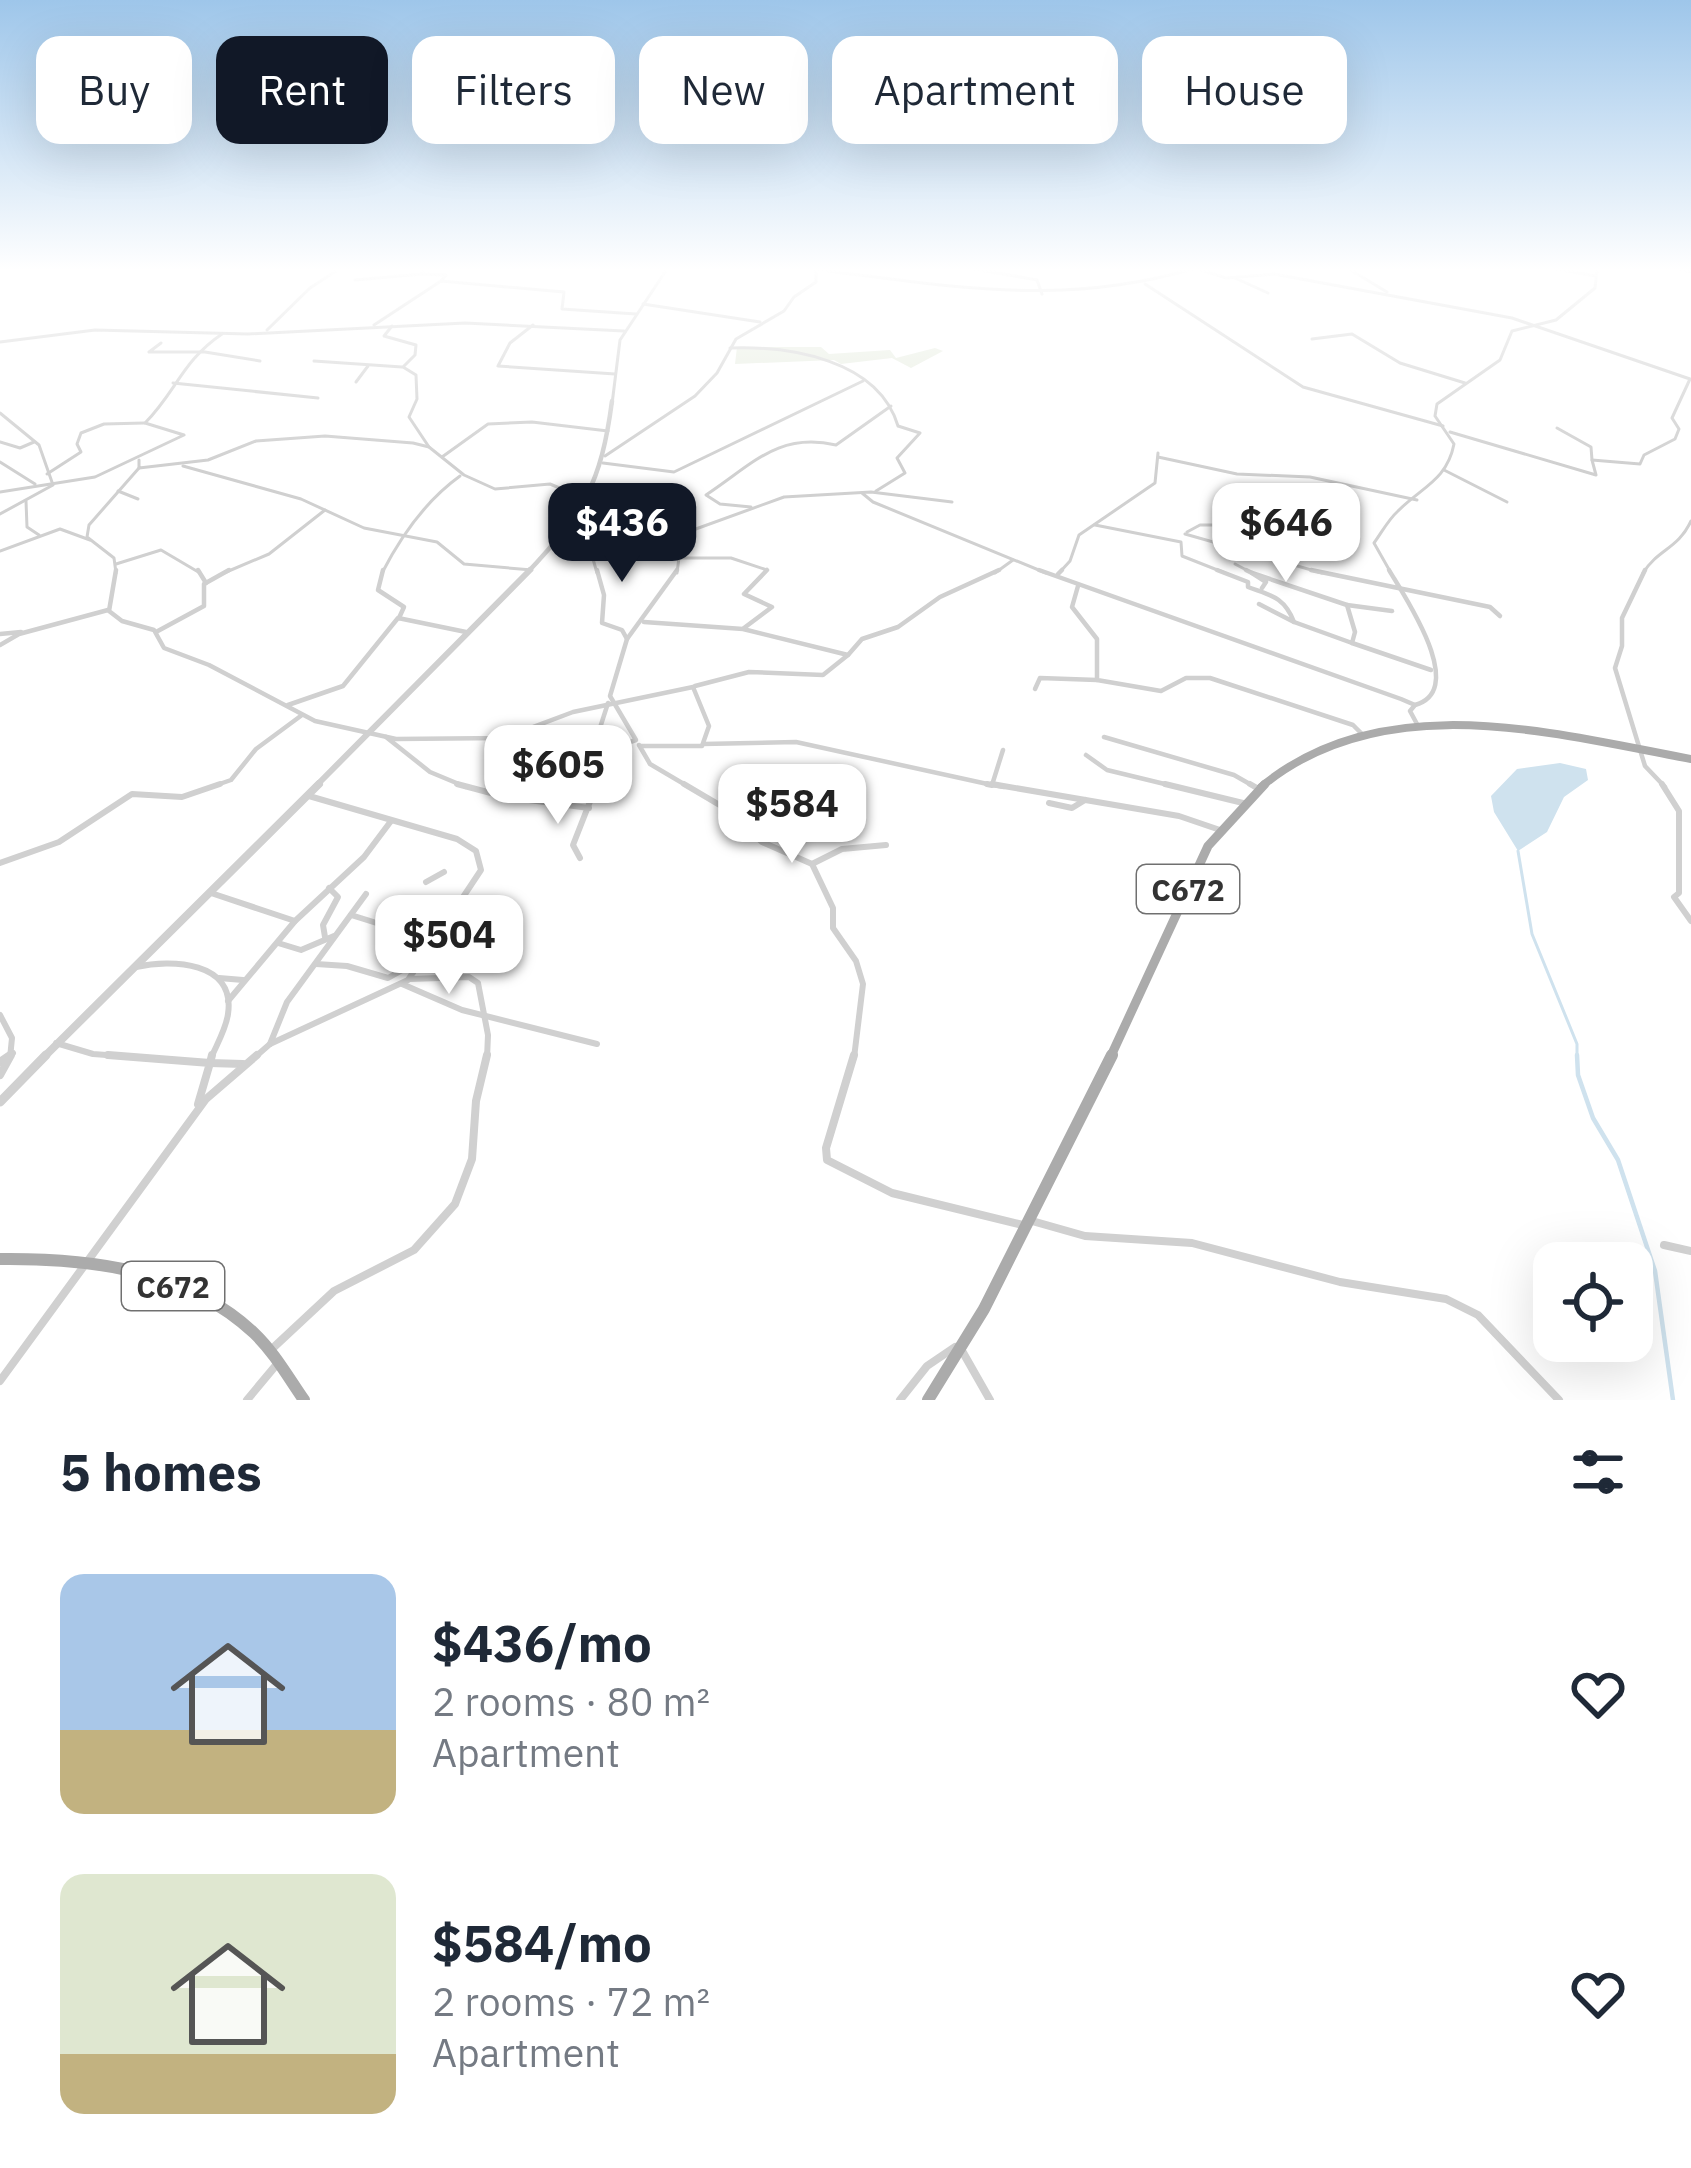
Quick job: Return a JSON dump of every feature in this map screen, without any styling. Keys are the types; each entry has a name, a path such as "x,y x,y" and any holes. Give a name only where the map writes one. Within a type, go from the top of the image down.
{"main road":[{"name":"C672","path":"928,1400 962,1347 1078,1126 1208,846 1258,789 1284,768 1363,735 1417,725 1520,728 1691,759"},
{"name":"C672","path":"0,1259 90,1260 164,1282 252,1330 304,1400"}],"street":[{"path":"0,342 81,334"},
{"path":"145,422 168,402 173,383 195,352 221,334"},
{"path":"386,334 416,344 416,355 407,368"},
{"path":"522,334 506,348 498,366 615,374"},
{"path":"0,1102 560,540 588,500 604,459 624,334"},
{"path":"604,459 695,396 746,334"},
{"path":"1225,334 1272,364 1282,377 1317,392 1444,426"},
{"path":"1312,339 1342,334"},
{"path":"1353,334 1400,364 1465,383"},
{"path":"1509,334 1500,360 1434,410 1450,432 1596,475 1591,446 1557,428"},
{"path":"1563,334 1690,380 1672,418 1678,427 1675,440 1648,452 1640,464 1592,460"},
{"path":"161,344 149,352 195,352 260,361"},
{"path":"730,348 781,346 834,360 892,406 898,426 920,435 897,458 905,473 871,492"},
{"path":"314,362 407,368 416,374 412,383 418,396 409,419 426,436 429,447"},
{"path":"356,382 368,366"},
{"path":"604,459 671,473 862,381"},
{"path":"173,383 318,398"},
{"path":"753,507 720,504 706,495 780,446 806,438 835,445 892,406"},
{"path":"0,413 42,450 53,484"},
{"path":"0,492 124,466 185,434 145,422 104,424 81,434 77,444 81,452 47,474"},
{"path":"442,457 486,425 532,422 608,430"},
{"path":"1417,725 1410,714 1415,705 1432,696 1432,641 1373,544 1392,516 1417,500 1444,470 1454,452 1450,432"},
{"path":"139,468 210,459 254,441 310,436 429,447 463,475 498,490 550,484 588,500"},
{"path":"0,442 20,448 34,442"},
{"path":"1058,574 1070,561 1077,538 1154,485 1158,455 1243,475 1320,479 1417,500"},
{"path":"90,540 87,528 139,468 139,460"},
{"path":"0,462 45,485"},
{"path":"178,465 301,499 364,529 446,546 468,566 532,570"},
{"path":"119,475 124,466"},
{"path":"1444,470 1507,502"},
{"path":"283,706 343,686 398,618 405,608 377,589 382,571 405,534 427,512 433,494 463,475"},
{"path":"1,513 53,484"},
{"path":"118,491 138,500"},
{"path":"560,540 682,534 778,498 871,492 952,502"},
{"path":"862,493 878,504 1078,586 1415,705"},
{"path":"25,500 28,526 39,535"},
{"path":"156,632 203,607 201,589 206,583 272,552 325,510"},
{"path":"1,513 17,512"},
{"path":"1691,521 1679,544 1651,560 1622,617 1615,677 1646,766 1669,791 1679,812 1679,893 1674,897 1691,921"},
{"path":"1095,524 1181,542"},
{"path":"1226,525 1200,526 1185,534 1182,556 1248,582 1247,587 1258,592 1266,582 1235,564"},
{"path":"0,551 39,535 68,530 90,540 110,553 116,564 108,610"},
{"path":"580,858 572,849 594,791 587,769 627,638 644,622 675,576 682,534"},
{"path":"1185,534 1304,569 1490,607 1500,616"},
{"path":"586,538 603,591 602,623 621,629 627,638"},
{"path":"7,542 17,544"},
{"path":"116,564 161,550 196,567 206,583"},
{"path":"681,558 730,558 767,569 767,575 744,594 772,607 743,629"},
{"path":"108,610 122,621 156,632 164,648 209,665 302,715 386,737 504,739 609,702 749,672 824,675 862,639 898,627 940,597 985,580 1013,560"},
{"path":"1252,573 1347,605 1392,611"},
{"path":"1078,586 1072,607 1089,620 1102,640 1097,680"},
{"path":"1262,588 1288,606 1294,622"},
{"path":"1259,604 1294,622 1431,670"},
{"path":"1347,605 1355,632 1352,644"},
{"path":"0,645 108,610"},
{"path":"398,618 472,633"},
{"path":"644,622 743,629 848,655"},
{"path":"0,634 26,633"},
{"path":"1035,689 1040,678 1052,675 1161,691 1186,678 1205,677 1353,725 1363,735"},
{"path":"690,686 710,726 704,744"},
{"path":"609,702 620,708 650,764 728,810 762,842 812,864 833,908 833,928 856,961 862,984 854,1065 826,1148 827,1160 892,1193 1085,1236 1192,1244 1340,1282 1446,1299 1478,1315 1559,1400"},
{"path":"0,862 58,842 132,794 182,796 231,780 256,748 302,715"},
{"path":"386,737 446,784 589,808"},
{"path":"1104,737 1234,775 1258,789"},
{"path":"592,755 638,743 698,748 704,744 796,742 992,784 1197,820 1220,830"},
{"path":"992,784 1003,750"},
{"path":"1086,755 1106,770 1243,803"},
{"path":"306,795 457,839 473,847 482,860 475,880 405,982"},
{"path":"1048,802 1072,808 1085,800"},
{"path":"1679,812 1688,816"},
{"path":"194,1113 229,1001 295,921 370,852 391,821"},
{"path":"812,864 842,849 886,844"},
{"path":"438,888 426,882 445,872"},
{"path":"270,1044 284,1007 316,964 329,936 325,920 338,897 329,888"},
{"path":"206,892 295,921"},
{"path":"277,943 301,950 329,936 365,894"},
{"path":"350,915 433,941"},
{"path":"316,964 347,965 388,978 424,957"},
{"path":"128,971 164,961 203,968 219,978 245,980"},
{"path":"219,978 229,1001"},
{"path":"0,1381 194,1113 242,1064 270,1044 405,982 475,978 487,1062 477,1097 472,1159 451,1210 414,1250 334,1291 274,1357 247,1400"},
{"path":"405,982 412,993 483,1017 596,1044"},
{"path":"0,1015 11,1029 13,1053 0,1075"},
{"path":"56,1043 93,1054 242,1064"},
{"path":"0,1062 13,1053"},
{"path":"1664,1245 1691,1251"},
{"path":"900,1400 946,1349 962,1347 990,1400"}],"shaded area":[{"path":"737,347 821,347 829,354 890,350 896,358 935,348 943,351 911,368 892,358 841,364 834,360 735,364"}],"water":[{"path":"1560,763 1586,769 1588,780 1564,797 1547,832 1518,851 1494,812 1491,796 1517,769"}],"waterway":[{"path":"1518,851 1532,934 1577,1044 1577,1055"},
{"path":"1577,1055 1578,1075 1593,1118 1618,1160 1655,1271 1673,1400"}]}
